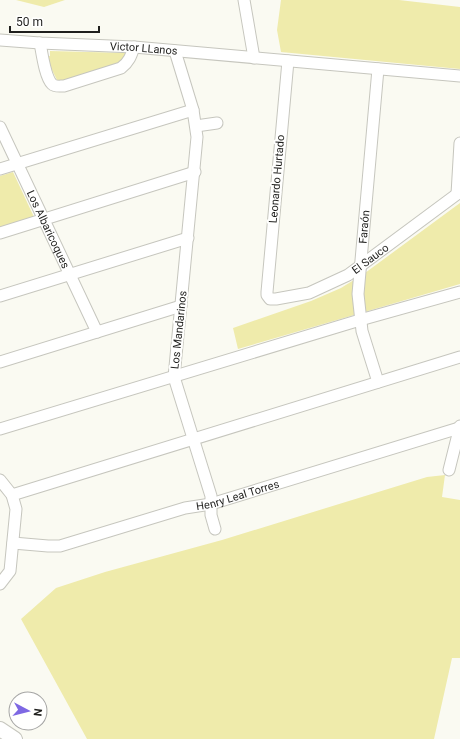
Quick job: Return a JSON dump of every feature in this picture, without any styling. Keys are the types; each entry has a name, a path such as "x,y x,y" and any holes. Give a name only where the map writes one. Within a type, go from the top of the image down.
{"street":[{"path":"244,0 254,58"},
{"name":"Victor LLanos","path":"0,40 134,47 460,76"},
{"path":"40,43 47,75 51,83 56,86 64,86 121,68 130,59 134,47"},
{"name":"Los Mandarinos","path":"175,51 193,110 196,126 197,149 174,377 211,496 211,515 215,529"},
{"name":"Leonardo Hurtado","path":"268,297 267,292 288,61"},
{"name":"Faraón","path":"378,69 358,294 360,320 378,382"},
{"path":"0,169 193,110"},
{"path":"196,126 217,123"},
{"name":"Los Albaricoques","path":"0,127 97,332"},
{"path":"458,193 460,143"},
{"path":"0,233 194,172"},
{"name":"El Sauco","path":"268,297 270,299 276,299 309,293 336,281 360,266 458,193"},
{"path":"0,296 188,238"},
{"path":"0,429 360,320 460,292"},
{"path":"0,362 181,306"},
{"path":"12,495 460,357"},
{"path":"449,470 460,427"},
{"name":"Henry Leal Torres","path":"13,543 60,546 185,508 211,504 460,427"},
{"path":"0,480 12,495 16,509 11,566 4,573 0,584"},
{"path":"0,729 15,739"}],"shaded area":[{"path":"16,0 65,0 44,7"},
{"path":"281,0 399,0 460,7 460,69 281,52 277,30"},
{"path":"50,51 126,53 126,57 121,64 62,81 57,80 45,56 50,56"},
{"path":"13,172 34,217 0,228 0,176"},
{"path":"460,203 460,284 238,349 233,328 311,301 341,288 365,273"},
{"path":"445,475 442,497 460,500 460,658 452,658 434,739 87,739 21,619 56,588 105,572 222,540 427,477"}]}
